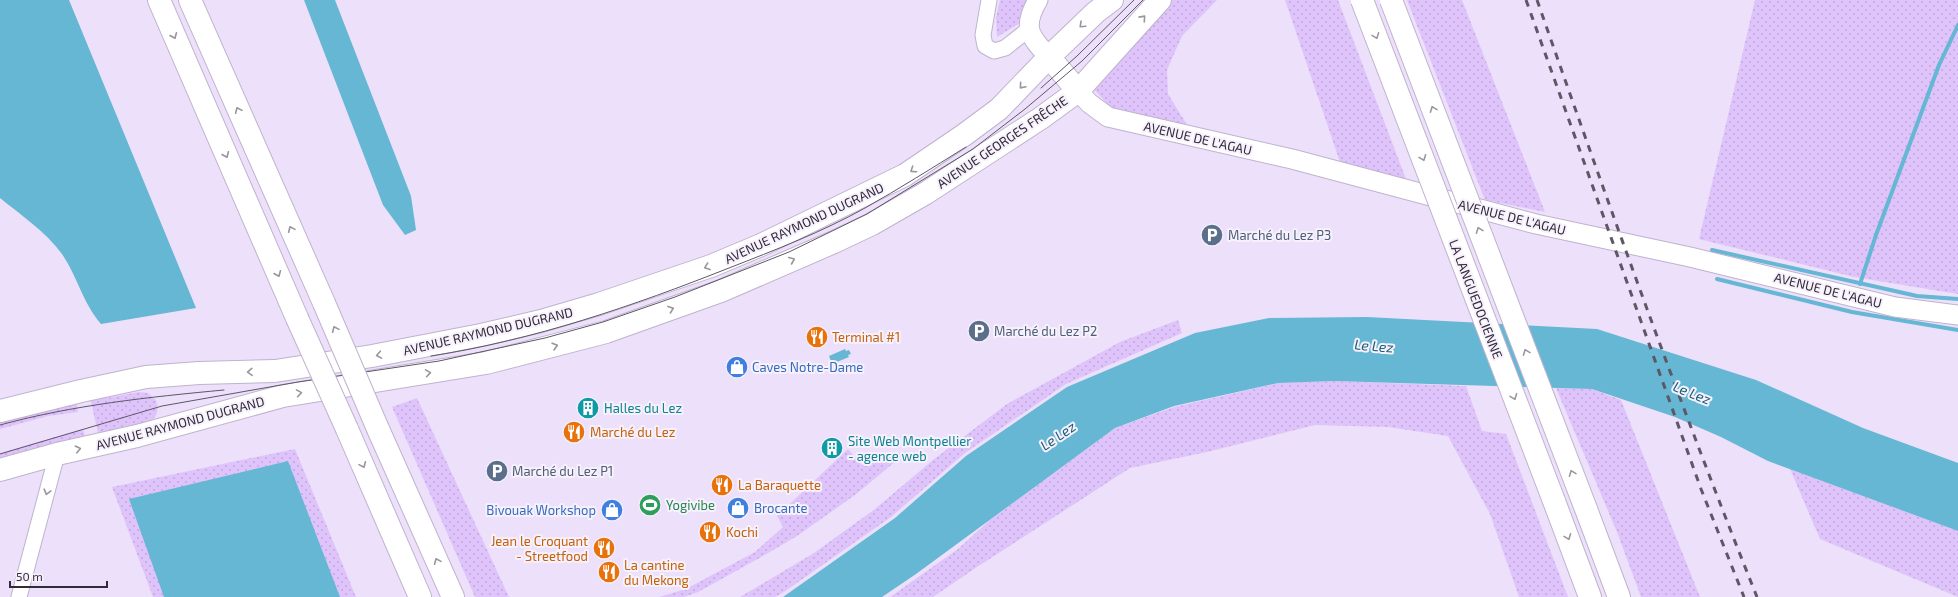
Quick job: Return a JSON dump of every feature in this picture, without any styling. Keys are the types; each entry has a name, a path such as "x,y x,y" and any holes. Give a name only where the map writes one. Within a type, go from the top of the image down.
{"main road":[{"path":"159,0 420,597"},
{"path":"190,0 453,597"},
{"name":"AVENUE GEORGES FRÊCHE","path":"945,148 999,109 1049,57 1096,12 1112,0"},
{"name":"AVENUE GEORGES FRÊCHE","path":"926,193 1056,108 1078,91 1160,0"},
{"name":"LA LANGUEDOCIENNE","path":"1362,0 1590,597"},
{"path":"1391,0 1619,597"},
{"name":"AVENUE GEORGES FRÊCHE","path":"1049,57 1078,91"},
{"name":"AVENUE RAYMOND DUGRAND","path":"0,411 146,377 199,373 274,371 437,344 548,319 636,292 761,246 886,185 945,148"},
{"name":"AVENUE RAYMOND DUGRAND","path":"0,470 58,454 137,436 283,396 486,363 606,332 721,291 807,254 872,224 926,193"}],"street":[{"path":"989,0 983,35 985,46 994,51 1006,48 1029,28"},
{"path":"1038,0 1031,11 1029,20 1030,35 1049,57"},
{"name":"AVENUE DE L'AGAU","path":"1078,91 1089,103 1108,117 1292,159 1536,224 1690,257 1895,307 1958,315"},
{"path":"19,597 58,454"}],"shaded area":[{"path":"1000,0 1034,0 1020,23 997,37 996,17"},
{"path":"1168,0 1217,0 1182,36 1167,70 1168,94 1189,128 1112,109 1090,85"},
{"path":"1285,0 1338,0 1406,179 1340,162"},
{"path":"1407,0 1462,0 1545,212 1485,200"},
{"path":"1755,0 1958,0 1958,294 1854,277 1699,239"},
{"path":"1178,320 1182,333 1066,384 965,453 891,517 784,592 775,597 740,597 814,553 875,509 933,460 1007,404 1120,342"},
{"path":"1334,381 1466,386 1482,431 1506,434 1568,597 1519,597 1490,514 1448,436 1388,427 1315,425 1207,452 1130,468 933,597 890,597 958,549 990,520 1115,428 1174,407 1278,383"},
{"path":"1556,388 1592,389 1621,400 1700,597 1641,597 1617,532"},
{"path":"139,392 148,393 156,400 156,415 153,419 142,424 110,431 99,437 90,398 107,398"},
{"path":"417,398 509,597 475,597 392,407"},
{"path":"76,400 78,412 48,416 0,429 0,420"},
{"path":"83,429 86,441 0,463 0,453"},
{"path":"295,449 356,597 153,597 112,487"},
{"path":"848,449 862,465 875,453 887,456 908,451 855,495 797,536 763,556 698,592 684,597 659,597 686,589 755,552 783,527 777,516"},
{"path":"1790,469 1958,531 1958,597 1820,539"}],"water":[{"path":"0,0 69,0 196,308 101,324 89,307 67,262 56,246 33,224 0,198"},
{"path":"304,0 335,0 411,196 416,230 405,235 383,205"},
{"name":"Le Lez","path":"1367,317 1597,329 1756,380 1863,428 1958,463 1958,531 1768,461 1721,437 1675,417 1592,389 1334,381 1278,383 1174,406 1115,428 916,574 882,597 783,597 895,518 966,456 1067,387 1195,333 1269,318"},
{"path":"845,349 846,351 849,350 851,354 848,355 849,357 832,364 829,356"},
{"path":"288,461 340,597 164,597 129,499"}],"waterway":[{"path":"1860,284 1876,235 1939,65 1958,25"},
{"path":"1712,250 1917,296 1958,299"},
{"path":"1717,279 1852,312 1958,330"}],"tram line":[{"path":"1041,88 1077,56 1134,0"},
{"path":"0,454 162,406 298,382 439,361 545,338 603,322 675,297 789,252 867,214 973,149 1025,109 1082,61 1143,0"},
{"path":"431,356 508,341 583,320 656,296 729,268 798,240 849,217 966,147"},
{"path":"0,425 83,407 139,399 224,390"}],"railway":[{"path":"1526,0 1701,489 1744,597"},
{"path":"1537,0 1671,374 1757,597"}],"place":[{"name":"Marché du Lez P3","path":"1212,235"},
{"name":"Marché du Lez P2","path":"979,331"},
{"name":"Terminal #1","path":"817,337"},
{"name":"Caves Notre-Dame","path":"737,367"},
{"name":"Halles du Lez","path":"588,408"},
{"name":"Marché du Lez","path":"574,432"},
{"name":"Site Web Montpellier - agence web","path":"832,448"},
{"name":"Marché du Lez P1","path":"497,471"},
{"name":"La Baraquette","path":"722,485"},
{"name":"Yogivibe","path":"650,505"},
{"name":"Brocante","path":"738,508"},
{"name":"Bivouak Workshop","path":"612,510"},
{"name":"Kochi","path":"710,532"},
{"name":"Jean le Croquant - Streetfood","path":"604,548"},
{"name":"La cantine du Mekong","path":"609,572"}]}
